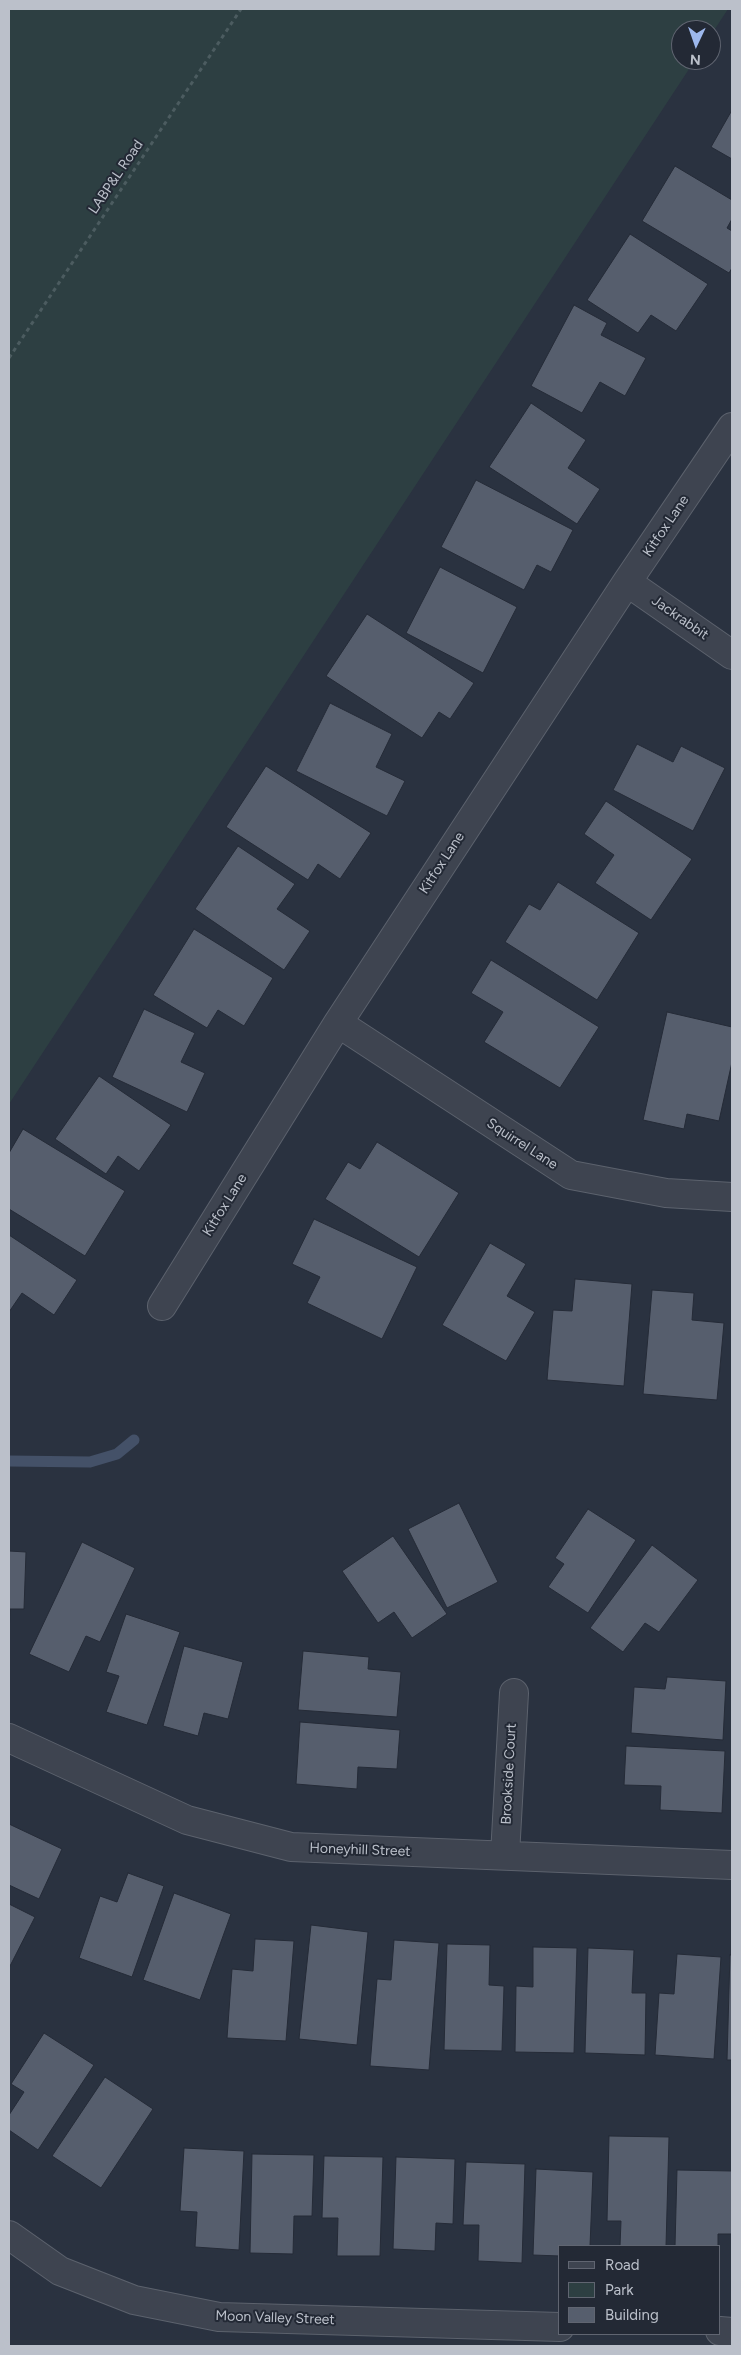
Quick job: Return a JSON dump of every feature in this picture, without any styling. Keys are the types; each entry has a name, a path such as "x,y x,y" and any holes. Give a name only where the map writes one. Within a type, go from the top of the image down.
{"street":[{"name":"Kitfox Lane","path":"162,1306 338,1023 627,582 732,427"},
{"name":"Jackrabbit","path":"627,582 732,655"},
{"name":"Squirrel Lane","path":"338,1023 571,1175 666,1193 732,1197"},
{"name":"Brookside Court","path":"505,1855 514,1693"},
{"name":"Honeyhill Street","path":"9,1738 186,1820 291,1847 732,1865"},
{"name":"Moon Valley Street","path":"9,2234 60,2271 134,2300 219,2317 558,2327"}],"path":[{"name":"LABP&L Road","path":"9,358 241,9"}],"green space":[{"path":"9,9 728,9 721,20 671,20 671,70 688,70 9,1104"}],"building":[{"path":"732,110 732,159 711,147"},
{"path":"675,166 732,200 732,219 727,228 732,231 732,268 729,273 642,221"},
{"path":"630,234 708,284 676,331 651,315 638,333 587,300"},
{"path":"574,305 607,323 601,335 646,358 625,396 600,382 582,413 531,386"},
{"path":"531,403 586,440 568,468 600,489 577,524 489,467"},
{"path":"476,480 573,530 551,572 537,565 524,590 441,547"},
{"path":"440,567 517,607 483,673 406,633"},
{"path":"367,614 474,683 450,719 439,712 422,738 326,676"},
{"path":"330,703 392,734 376,767 405,781 387,816 296,771"},
{"path":"637,744 673,762 681,746 725,768 693,831 613,790"},
{"path":"266,766 371,833 340,879 318,864 308,880 226,827"},
{"path":"606,801 692,859 651,920 595,883 614,855 584,834"},
{"path":"238,846 295,884 277,909 310,931 284,970 195,909"},
{"path":"558,882 639,933 597,1000 505,942 529,904 540,910"},
{"path":"194,929 273,978 244,1026 218,1010 207,1028 153,995"},
{"path":"491,960 599,1027 560,1088 484,1042 503,1012 471,993"},
{"path":"144,1009 195,1033 181,1062 205,1073 187,1112 112,1077"},
{"path":"667,1012 732,1027 732,1062 719,1121 687,1114 684,1129 643,1120"},
{"path":"99,1076 171,1125 139,1171 118,1156 106,1174 55,1139"},
{"path":"23,1129 125,1191 85,1256 9,1209 9,1153"},
{"path":"377,1142 459,1193 419,1257 325,1199 348,1162 360,1169"},
{"path":"314,1219 417,1267 382,1339 307,1303 320,1277 292,1264"},
{"path":"9,1235 77,1280 54,1315 22,1293 9,1312"},
{"path":"490,1243 526,1264 507,1296 535,1312 506,1361 442,1325"},
{"path":"575,1279 632,1284 624,1386 547,1380 553,1310 572,1311"},
{"path":"652,1290 694,1293 692,1320 724,1323 717,1400 643,1394"},
{"path":"459,1503 498,1582 447,1608 408,1529"},
{"path":"588,1509 636,1540 588,1613 548,1587 564,1564 555,1558"},
{"path":"393,1536 447,1614 412,1638 394,1612 378,1623 342,1571"},
{"path":"82,1542 135,1568 100,1642 86,1636 69,1672 29,1654"},
{"path":"652,1545 698,1580 659,1632 645,1623 623,1652 590,1628"},
{"path":"9,1551 26,1552 24,1609 10,1609 9,1638"},
{"path":"126,1614 180,1632 147,1725 106,1712 119,1676 106,1672"},
{"path":"184,1646 243,1662 228,1719 204,1713 198,1736 163,1726"},
{"path":"303,1651 369,1657 368,1669 401,1672 397,1717 298,1710"},
{"path":"667,1677 726,1681 723,1740 631,1733 634,1687 665,1689"},
{"path":"300,1722 400,1730 397,1769 358,1767 357,1789 296,1784"},
{"path":"626,1746 725,1751 722,1813 660,1810 661,1786 624,1785"},
{"path":"9,1824 62,1849 39,1899 9,1885"},
{"path":"128,1873 164,1886 132,1977 79,1958 100,1896 117,1902"},
{"path":"174,1893 231,1914 200,2000 143,1980"},
{"path":"9,1904 35,1917 9,1968"},
{"path":"311,1925 368,1932 357,2045 299,2039"},
{"path":"255,1939 294,1941 286,2041 227,2038 232,1969 253,1971"},
{"path":"394,1940 439,1943 429,2070 370,2066 377,1979 391,1980"},
{"path":"447,1944 490,1945 489,1985 504,1986 502,2051 444,2050"},
{"path":"533,1947 577,1948 574,2053 515,2052 516,1986 533,1987"},
{"path":"588,1948 634,1950 632,1993 646,1993 645,2055 585,2053"},
{"path":"677,1954 721,1957 714,2059 655,2055 659,1993 674,1994"},
{"path":"730,1955 732,1955 732,2060 727,2060"},
{"path":"44,2033 94,2065 38,2150 9,2130 9,2115 24,2092 11,2084"},
{"path":"105,2077 153,2109 101,2188 52,2156"},
{"path":"609,2136 669,2137 666,2245 620,2245 621,2221 607,2221"},
{"path":"184,2148 244,2151 239,2250 195,2247 197,2212 180,2211"},
{"path":"252,2154 314,2155 312,2216 294,2216 293,2254 250,2253"},
{"path":"324,2156 383,2157 380,2256 337,2256 338,2218 322,2218"},
{"path":"396,2157 455,2159 453,2224 436,2223 435,2251 393,2249"},
{"path":"466,2162 525,2164 522,2263 478,2261 479,2225 463,2225"},
{"path":"536,2169 593,2172 590,2245 558,2245 558,2256 533,2255"},
{"path":"677,2170 732,2171 732,2234 718,2234 718,2245 675,2245"}],"waterway":[{"path":"9,1461 90,1462 117,1454 134,1440"}]}
